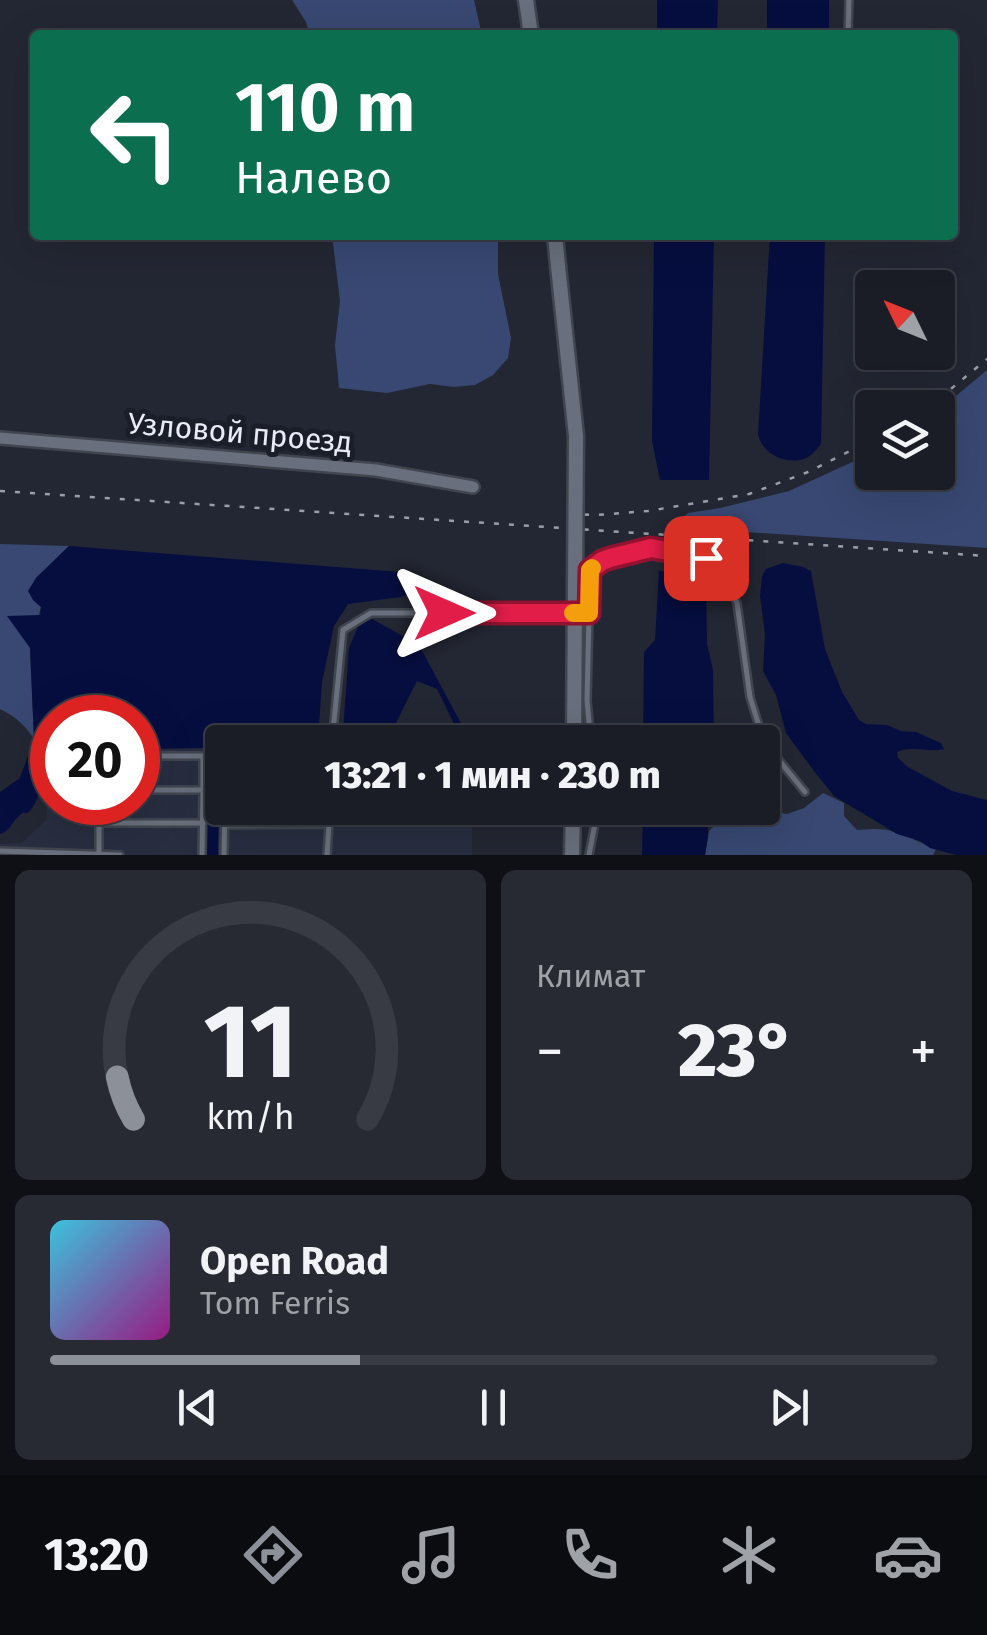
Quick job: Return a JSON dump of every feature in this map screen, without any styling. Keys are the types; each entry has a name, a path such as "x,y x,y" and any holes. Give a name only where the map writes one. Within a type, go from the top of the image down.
{"main road":[{"path":"526,0 530,30"},
{"path":"555,240 576,436 574,725"},
{"path":"572,855 573,825"}],"street":[{"name":"Узловой проезд","path":"0,438 376,470 474,487"}],"lane":[{"path":"848,30 849,0"},
{"path":"590,725 590,570 602,561 651,548 706,558 721,572 737,603 750,696 764,742 805,792"},
{"path":"334,725 343,630 371,613 589,613"},
{"path":"160,756 203,756 202,855"},
{"path":"160,790 203,790"},
{"path":"160,823 202,823"},
{"path":"99,825 99,855"},
{"path":"224,855 225,825"},
{"path":"327,855 329,825"},
{"path":"589,855 595,825"},
{"path":"0,851 120,855"}],"shaded area":[{"path":"292,0 474,0 481,30 308,30"},
{"path":"657,0 718,0 717,30 657,30"},
{"path":"767,0 829,0 829,30 767,30"},
{"path":"333,240 498,240 498,274 511,338 508,358 493,375 475,385 430,384 387,393 339,388 335,345 340,301"},
{"path":"654,240 714,240 709,480 660,480 652,441"},
{"path":"770,240 825,240 821,444 809,456 786,460 764,447 758,435"},
{"path":"987,370 987,548 686,528 679,521 688,513 789,491 855,461 855,490 955,490 955,397"},
{"path":"0,544 69,546 36,578 33,600 41,607 30,648 30,733 0,709"},
{"path":"69,546 413,573 418,591 348,604 334,626 322,682 319,725 205,725 205,748 160,749 160,695 32,695 30,648 7,616 40,615 41,607 28,591"},
{"path":"783,563 811,571 825,649 842,692 859,720 916,732 941,743 944,749 903,750 897,752 898,758 952,791 987,800 987,855 956,855 930,848 897,834 834,796 786,733 776,695 763,671 765,634 760,596 766,569"},
{"path":"659,571 706,572 714,725 643,725 644,652 655,640"},
{"path":"372,619 419,645 462,725 455,725 437,689 417,681 395,725 343,725 349,648 359,624"},
{"path":"205,748 205,825 472,825 472,855 0,855 0,844 22,843 41,825 160,825 160,749"},
{"path":"30,750 30,810 0,834 0,792 20,778"},
{"path":"823,793 844,803 844,816 857,830 882,829 936,849 933,855 705,855 709,831 715,825 780,825 780,813 804,808"},
{"path":"206,825 219,825 218,855 206,855"},
{"path":"643,825 708,825 705,855 642,855"}],"railway":[{"path":"950,390 987,359"},
{"path":"569,514 648,511 749,494 808,472 855,448"},
{"path":"0,491 987,556"}],"slow traffic":[{"path":"573,613 589,613 592,568"}],"route":[{"path":"444,613 589,613 590,570 602,561 651,548 706,558"}]}
